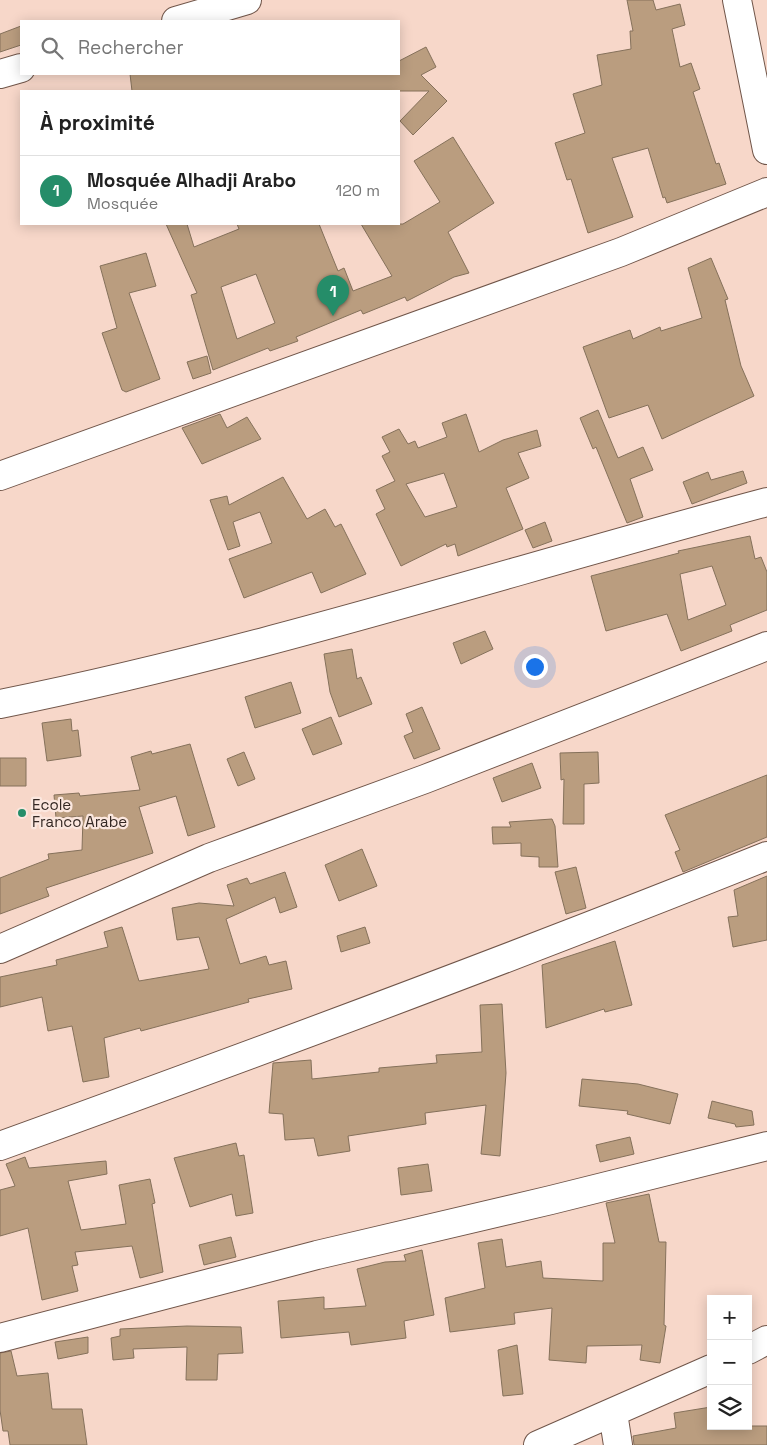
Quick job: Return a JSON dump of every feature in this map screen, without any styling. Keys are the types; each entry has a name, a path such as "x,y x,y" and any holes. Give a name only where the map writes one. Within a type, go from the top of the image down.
{"street":[{"path":"179,20 247,0"},
{"path":"737,0 767,150"},
{"path":"0,74 20,68"},
{"path":"0,476 621,252 767,192"},
{"path":"0,704 51,694 328,627 607,545 767,502"},
{"path":"0,949 209,858 425,779 767,646"},
{"path":"0,1146 267,1050 625,914 767,856"},
{"path":"0,1338 317,1255 551,1200 767,1146"},
{"path":"752,1348 767,1340"},
{"path":"538,1445 707,1371"},
{"path":"613,1413 618,1445"}],"building":[{"path":"627,0 653,0 656,10 680,4 685,25 672,29 680,67 691,63 700,89 693,92 716,164 719,163 726,184 667,203 665,197 663,198 648,148 612,158 633,217 588,233 571,179 567,180 555,143 585,133 573,94 602,85 597,55 631,49 630,31 633,31"},
{"path":"20,26 20,45 0,52 0,34"},
{"path":"426,47 436,67 421,75 447,101 413,135 400,121 429,91 132,90 130,75 400,75 400,60"},
{"path":"453,137 494,203 448,232 469,273 454,277 407,301 405,297 363,314 361,310 296,337 298,341 270,351 268,348 213,370 191,295 197,293 166,225 187,225 194,247 239,229 237,225 319,225 338,271 344,268 353,291 392,276 362,225 400,225 440,202 414,161","holes":["256,274 275,323 237,339 221,287"]},
{"path":"146,253 156,286 129,293 160,379 126,392 122,390 102,333 117,328 100,266"},
{"path":"711,258 728,299 725,300 741,366 754,396 662,439 648,405 609,418 583,347 630,330 633,339 660,327 661,331 702,318 688,268"},
{"path":"207,356 211,373 193,379 187,362"},
{"path":"598,410 618,458 643,447 653,470 630,479 643,517 627,523 596,447 593,449 580,418"},
{"path":"220,414 227,428 247,417 261,439 202,464 182,428"},
{"path":"466,414 479,452 503,440 537,430 541,446 518,453 529,478 506,488 523,529 458,556 455,544 447,547 446,544 401,566 376,514 385,509 376,490 395,481 382,456 390,452 382,437 399,429 408,444 415,441 418,448 447,437 442,423","holes":["444,473 457,507 425,517 406,484"]},
{"path":"743,471 747,483 692,504 683,482 708,472 711,480"},
{"path":"283,477 307,519 325,509 335,527 341,524 366,574 321,593 312,572 244,598 229,559 272,543 260,512 233,522 240,546 228,550 210,500 227,496 229,505"},
{"path":"545,522 552,541 533,548 525,530"},
{"path":"750,536 755,559 761,557 767,572 767,610 730,625 732,631 681,651 667,614 606,631 591,576 679,553 678,551","holes":["712,566 726,605 688,620 680,574"]},
{"path":"485,631 493,649 461,664 453,643"},
{"path":"352,649 357,679 361,677 372,704 339,717 330,692 324,654"},
{"path":"291,682 301,713 255,728 245,697"},
{"path":"422,707 440,749 414,759 404,736 413,732 406,714"},
{"path":"331,717 342,744 313,755 302,729"},
{"path":"71,719 72,731 78,730 81,756 47,761 42,723"},
{"path":"190,744 215,827 188,836 176,796 139,807 153,853 46,888 49,896 0,914 0,878 49,859 48,854 82,850 83,816 56,818 54,795 79,793 80,796 140,790 131,757 151,751 152,754"},
{"path":"244,752 255,779 238,786 227,759"},
{"path":"598,752 599,783 584,784 584,824 563,824 564,779 561,780 560,753"},
{"path":"0,758 26,758 26,786 0,786"},
{"path":"532,763 541,788 502,802 493,778"},
{"path":"767,775 767,837 683,872 675,852 680,850 665,815"},
{"path":"552,819 555,826 558,867 539,867 539,857 521,856 521,843 493,844 492,827 511,827 509,822"},
{"path":"362,849 377,886 339,901 325,865"},
{"path":"576,867 586,908 566,914 555,872"},
{"path":"285,872 297,907 280,913 275,897 226,919 240,964 266,956 269,965 286,961 292,989 248,999 249,1002 141,1031 140,1028 104,1038 109,1077 83,1082 72,1026 48,1031 42,997 0,1007 0,977 57,965 56,960 108,947 104,932 122,927 139,981 209,969 199,937 177,940 172,908 199,903 234,906 227,885 247,878 250,884"},
{"path":"767,876 767,940 733,947 728,917 738,916 734,890"},
{"path":"365,927 370,943 341,952 337,936"},
{"path":"615,941 632,1005 605,1012 604,1009 546,1028 542,965"},
{"path":"502,1004 506,1073 500,1156 481,1154 486,1105 425,1113 426,1124 348,1136 350,1151 318,1156 314,1138 285,1140 283,1114 269,1113 273,1063 311,1060 312,1079 379,1072 379,1068 437,1063 436,1055 482,1052 480,1005"},
{"path":"582,1079 638,1084 678,1094 670,1124 627,1114 628,1111 579,1106"},
{"path":"712,1101 752,1111 754,1125 736,1127 735,1124 708,1118"},
{"path":"630,1137 634,1154 600,1162 596,1145"},
{"path":"236,1143 239,1156 244,1155 253,1213 236,1216 232,1194 190,1207 174,1158"},
{"path":"25,1157 29,1168 106,1161 107,1174 68,1181 81,1230 126,1224 119,1185 150,1179 155,1203 152,1204 163,1272 140,1278 132,1246 75,1252 78,1265 72,1266 78,1291 42,1300 28,1228 0,1236 0,1190 15,1186 6,1164"},
{"path":"428,1164 432,1191 401,1195 398,1168"},
{"path":"649,1194 659,1242 666,1242 664,1325 666,1326 660,1363 640,1360 642,1345 587,1346 586,1363 549,1360 552,1308 514,1313 515,1324 450,1332 445,1298 485,1288 478,1243 502,1239 506,1267 541,1261 543,1278 603,1281 603,1243 615,1243 606,1203"},
{"path":"231,1237 236,1257 204,1265 199,1245"},
{"path":"422,1250 434,1315 404,1321 406,1338 351,1345 349,1332 281,1338 278,1301 324,1297 324,1309 366,1306 357,1269 385,1262 406,1261 404,1255"},
{"path":"187,1326 241,1327 243,1353 218,1354 217,1380 186,1380 187,1347 133,1349 134,1358 113,1360 111,1338 120,1336 120,1329"},
{"path":"88,1337 88,1353 58,1359 55,1342"},
{"path":"517,1345 523,1394 503,1396 498,1350"},
{"path":"11,1351 17,1376 48,1373 52,1409 82,1409 87,1445 10,1445 8,1431 3,1431 0,1410 0,1353"},
{"path":"707,1408 707,1430 752,1430 752,1426 767,1426 767,1445 634,1445 633,1436 676,1428 674,1413"}],"place":[{"name":"Mosquée Alhadji Arabo","path":"333,316"},
{"name":"Ecole Franco Arabe","path":"22,813"}]}
